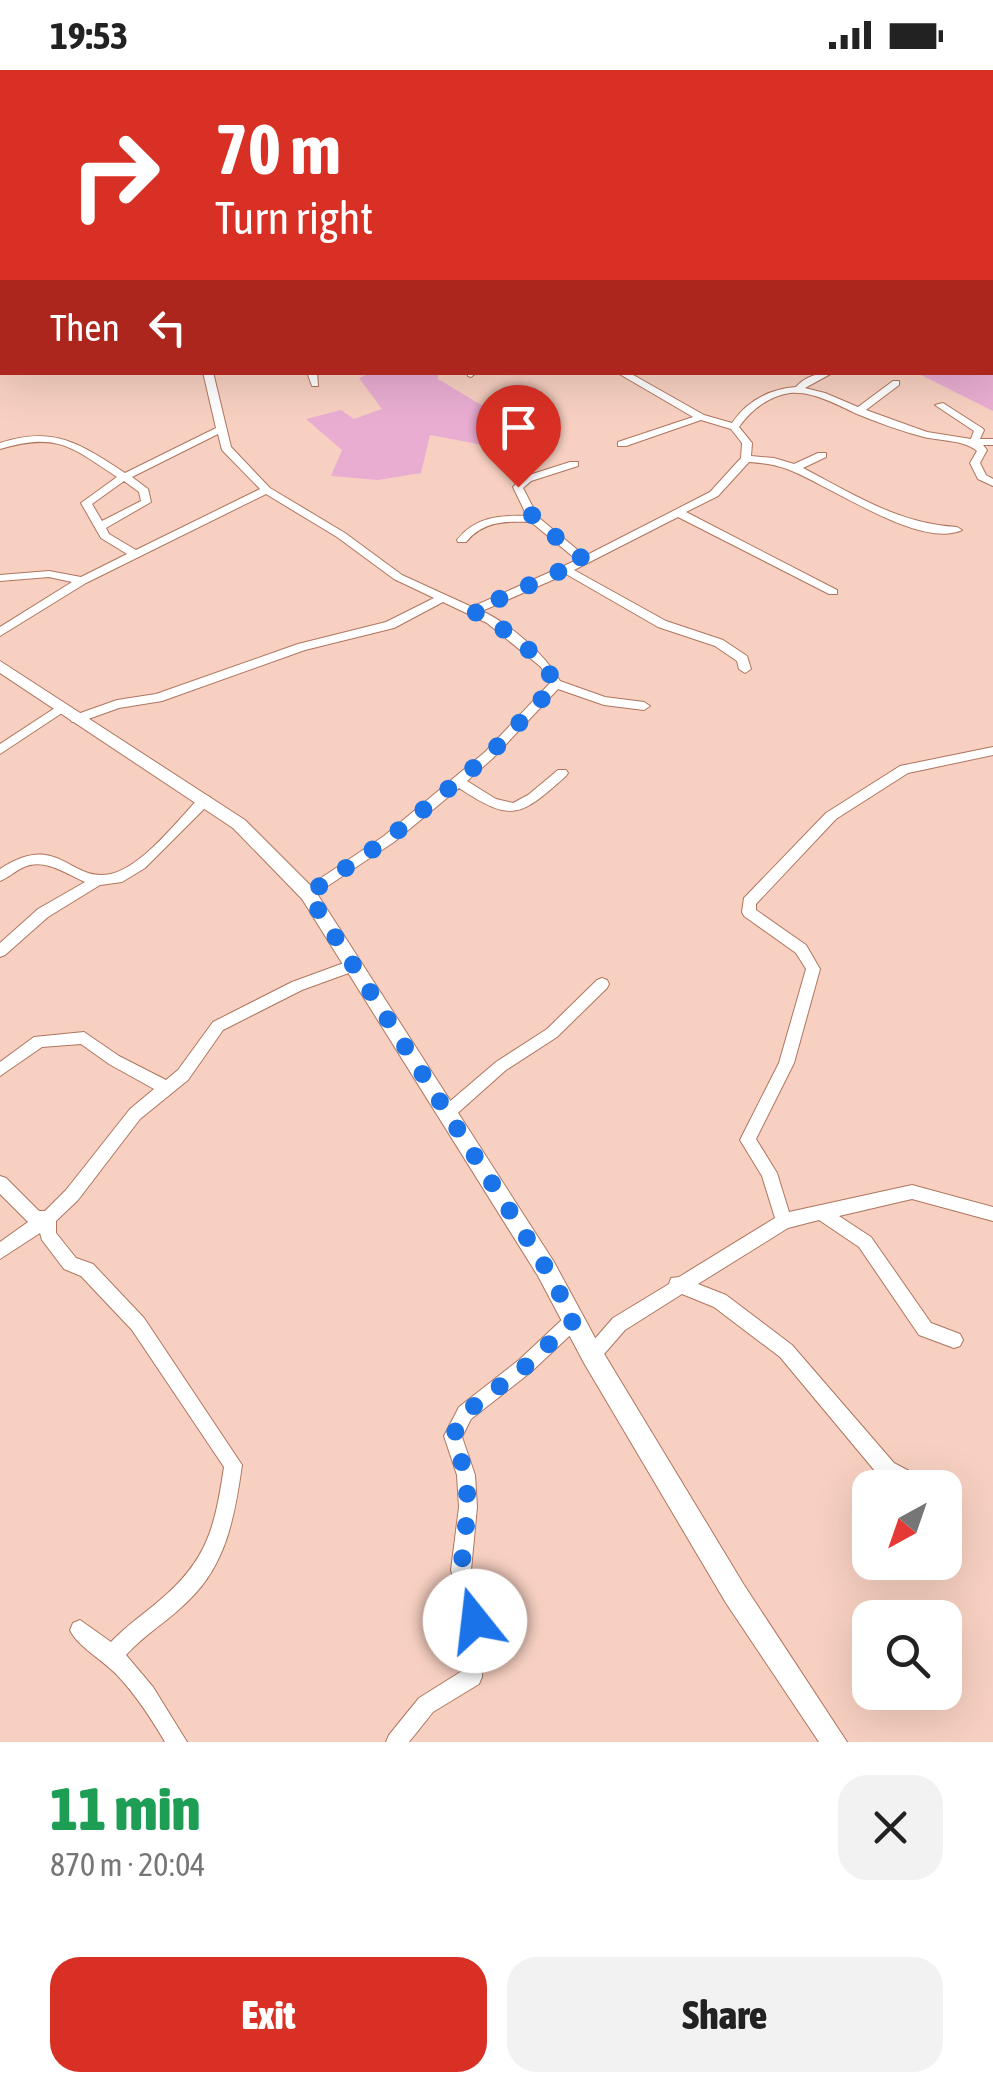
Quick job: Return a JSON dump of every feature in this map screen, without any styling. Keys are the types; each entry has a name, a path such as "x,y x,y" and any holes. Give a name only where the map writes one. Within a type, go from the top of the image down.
{"street":[{"path":"209,375 218,430 226,448 266,490 398,577 441,600 473,611 514,637 545,665 556,684 616,704 644,706"},
{"path":"473,611 566,570 714,494 746,459 748,443 734,427 701,417 625,375"},
{"path":"799,390 824,375"},
{"path":"858,411 896,383"},
{"path":"734,427 744,411 759,401 799,390 907,429 974,443 993,442"},
{"path":"940,405 979,430 974,443"},
{"path":"622,444 701,417"},
{"path":"134,554 105,536 86,503 125,477 218,430"},
{"path":"0,446 25,438 56,437 144,491 146,502 101,526"},
{"path":"974,443 982,450 975,463 982,477 993,483"},
{"path":"796,468 822,455"},
{"path":"746,459 796,468 898,519 932,531 956,530"},
{"path":"574,464 528,479 518,487 534,519 584,560"},
{"path":"0,632 82,581 266,490"},
{"path":"679,513 832,592"},
{"path":"462,540 481,524 501,518 534,519"},
{"path":"566,570 662,624 719,642 744,660 745,669"},
{"path":"0,578 49,574 82,581"},
{"path":"0,750 68,714 158,698 302,648 390,625 441,600"},
{"path":"0,666 239,824 308,894 546,1268 592,1355 735,1594 834,1742"},
{"path":"308,894 388,839 489,755 556,684"},
{"path":"784,1221 770,1173 748,1140 786,1063 813,969 801,949 749,912 749,902 830,816 904,770 993,751"},
{"path":"458,780 493,804 511,810 524,806 562,773"},
{"path":"0,951 43,913 100,879 120,877 151,854 205,800"},
{"path":"0,876 16,863 37,856 100,879"},
{"path":"0,1250 48,1218 72,1195 135,1114 183,1075 218,1026 297,986 352,966"},
{"path":"446,1114 501,1066 552,1033 602,984"},
{"path":"0,1070 39,1041 84,1038 114,1060 166,1088"},
{"path":"0,1183 35,1218 48,1218"},
{"path":"592,1355 619,1324 784,1221 912,1192 990,1216"},
{"path":"820,1212 865,1242 925,1329 954,1340"},
{"path":"48,1218 48,1235 70,1264 88,1270 138,1324 233,1465 224,1528 203,1571 169,1606 127,1637 114,1654"},
{"path":"678,1284 720,1301 786,1352 887,1470"},
{"path":"396,1742 426,1705 472,1676 475,1621 461,1570 468,1508 466,1475 453,1436 465,1413 526,1366 574,1320"},
{"path":"80,1630 114,1654 149,1694 178,1742"}],"shaded area":[{"path":"438,375 438,379 508,421 483,445 430,435 421,473 378,480 331,476 342,450 306,419 341,410 354,419 382,409 359,378"},
{"path":"921,375 993,375 993,411"}],"route":[{"path":"475,1621 461,1570 468,1508 466,1475 453,1436 465,1413 526,1366 574,1320 546,1268 308,894 388,839 489,755 534,702 556,684 545,665 514,637 473,611 584,560 534,519 518,487"}]}
